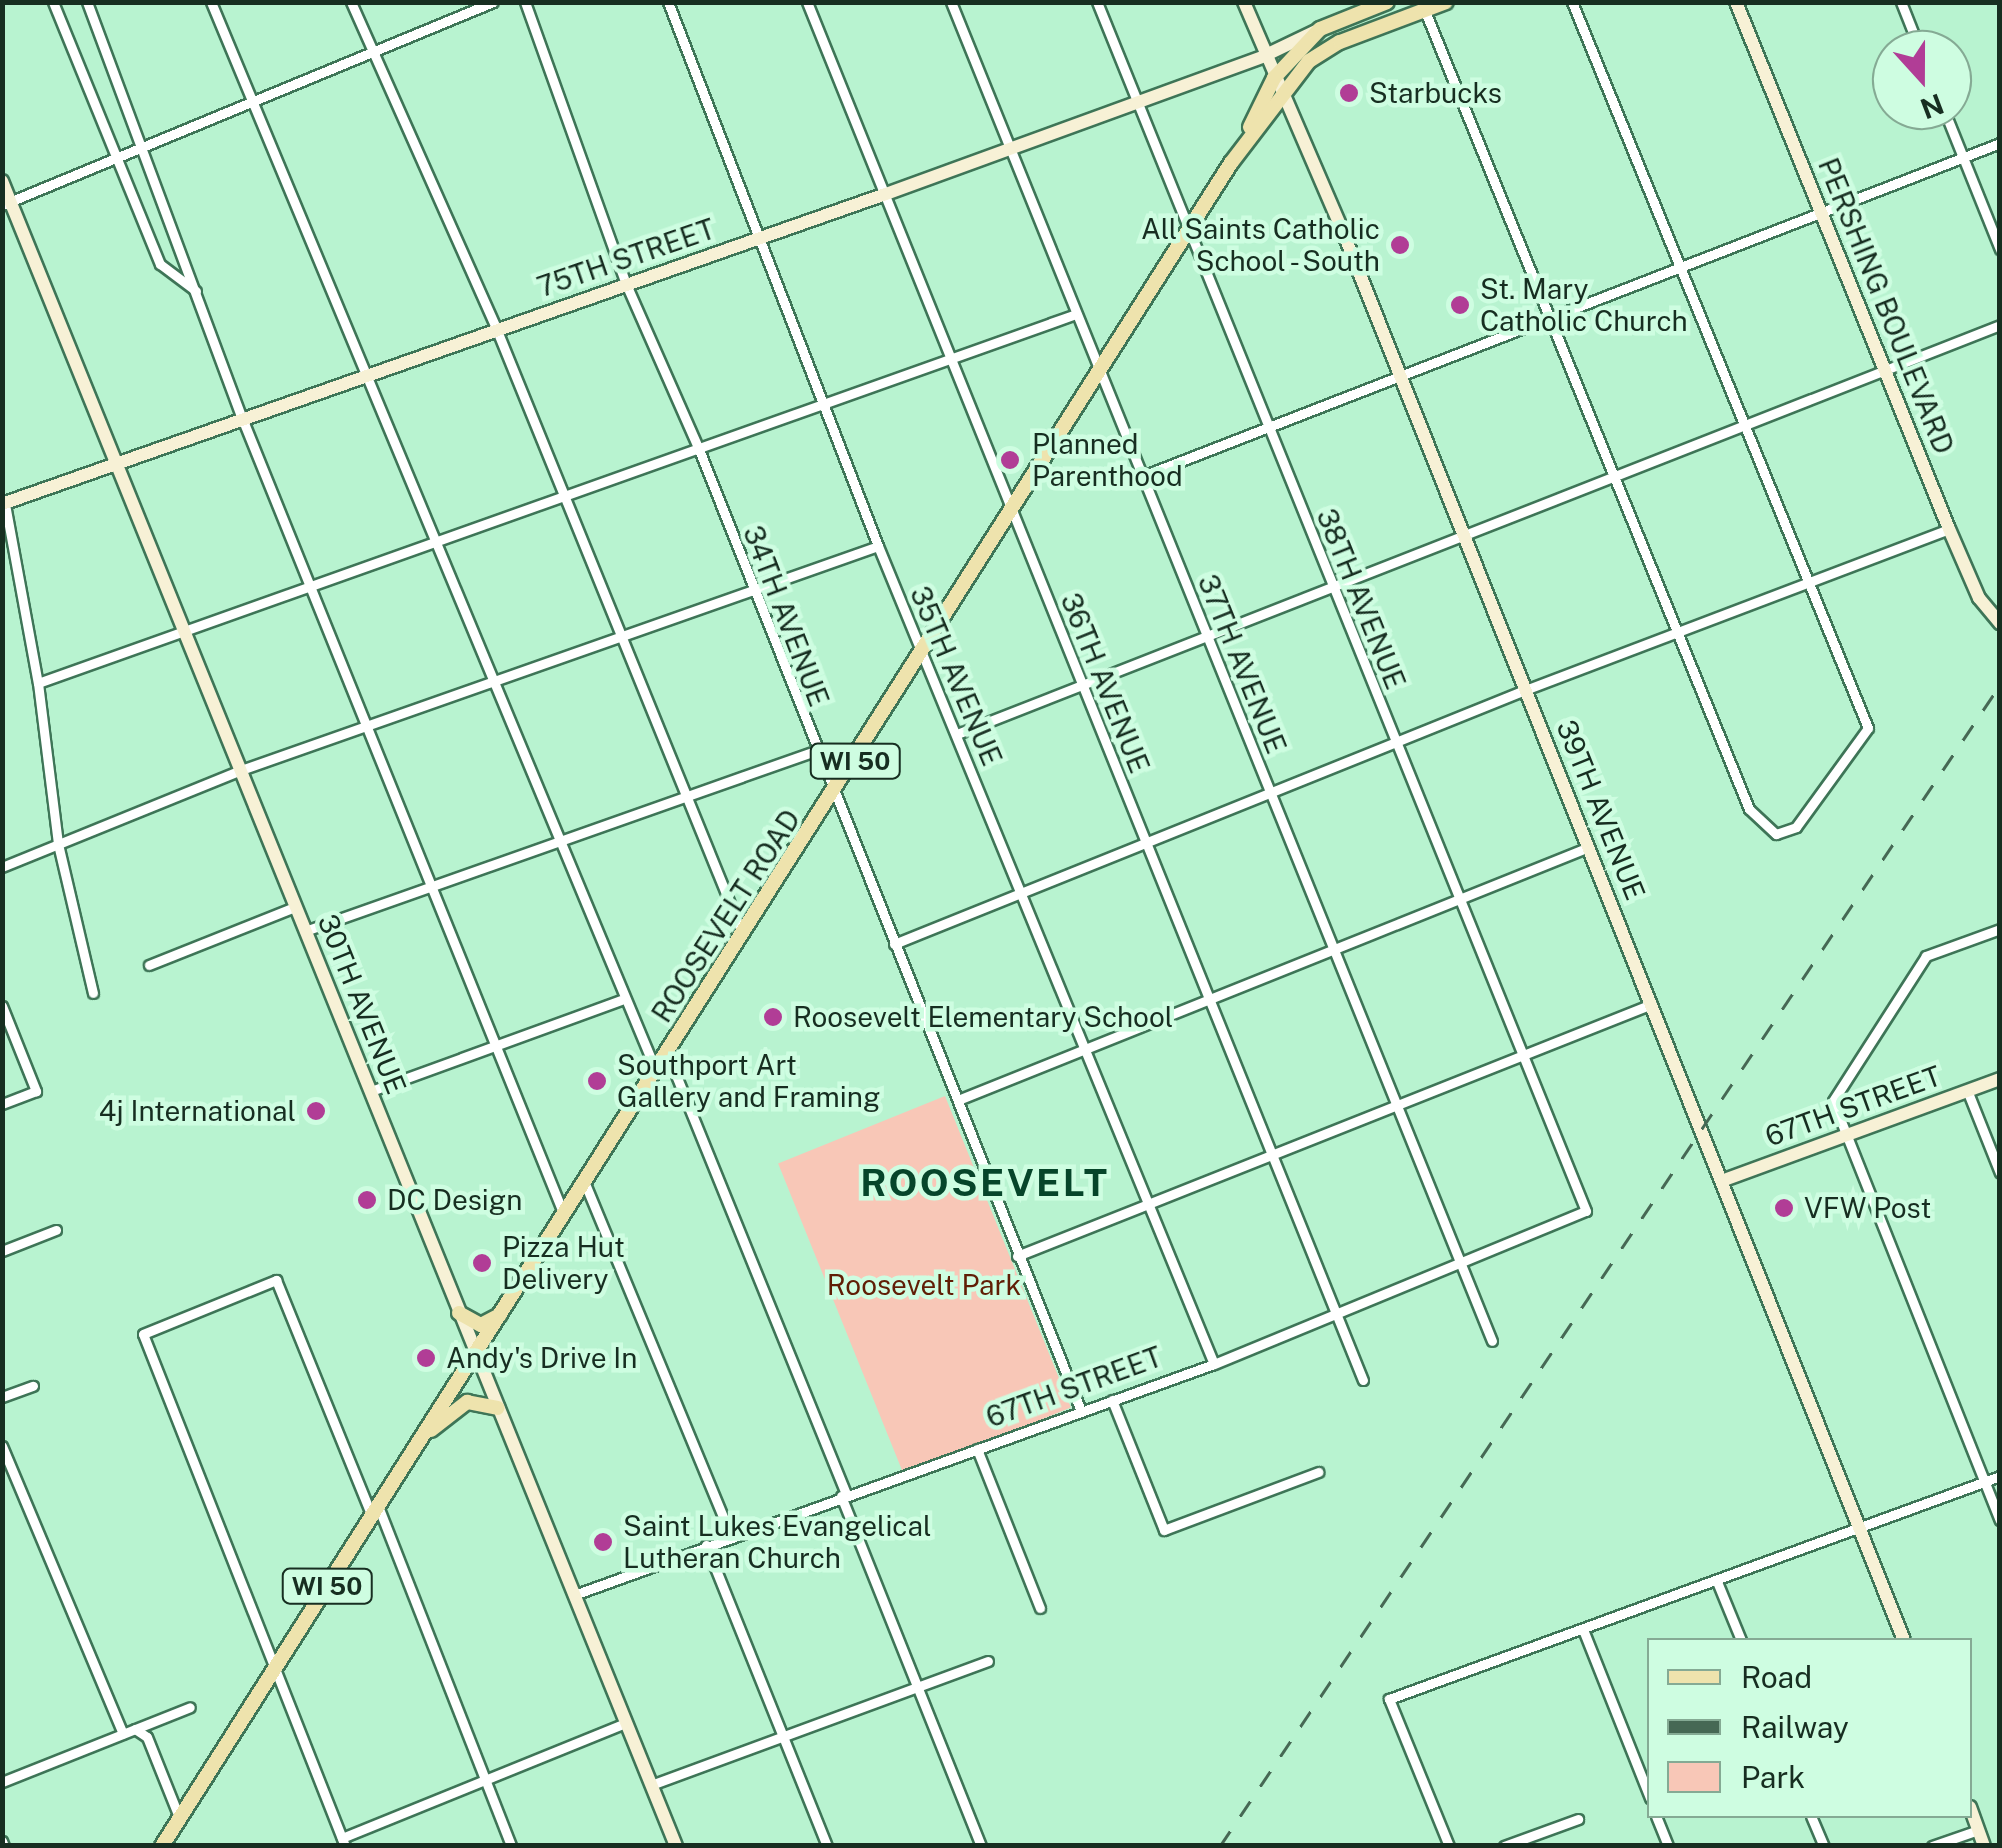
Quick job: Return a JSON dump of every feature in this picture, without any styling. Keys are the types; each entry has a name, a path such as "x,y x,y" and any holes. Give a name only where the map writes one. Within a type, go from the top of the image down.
{"main road":[{"name":"WI 50","path":"1231,164 1274,78 1290,60 1320,29 1386,2"},
{"name":"WI 50","path":"1231,164 1282,94 1320,54 1446,2"},
{"name":"ROOSEVELT ROAD","path":"170,1841 179,1818 586,1186 1231,164"},
{"path":"459,1312 481,1325 504,1312"},
{"path":"426,1433 467,1402 497,1408"}],"street":[{"path":"54,2 160,264 198,293"},
{"path":"87,2 242,418 565,1218"},
{"path":"211,2 370,372 621,1000 656,1072"},
{"path":"351,2 496,328 743,935"},
{"path":"7,203 141,144 493,2"},
{"name":"34TH AVENUE","path":"524,2 626,284 698,447 751,592 1081,1411"},
{"name":"35TH AVENUE","path":"668,2 755,239 922,656 1214,1364"},
{"name":"36TH AVENUE","path":"808,2 1363,1380"},
{"name":"37TH AVENUE","path":"951,2 1492,1340"},
{"name":"38TH AVENUE","path":"1098,2 1457,900 1586,1211"},
{"name":"39TH AVENUE","path":"1244,2 1590,847 1903,1638"},
{"path":"1425,11 1748,809 1776,834 1796,827 1868,728 1739,424 1572,2"},
{"name":"PERSHING BOULEVARD","path":"1736,2 1948,529 1979,598 2000,623"},
{"path":"1900,2 1912,30"},
{"name":"75TH STREET","path":"4,504 370,372 883,195 1264,56 1320,29"},
{"name":"75TH STREET","path":"1264,56 1290,60 1320,54"},
{"path":"1952,130 2000,249"},
{"path":"1145,475 2000,143"},
{"name":"30TH AVENUE","path":"2,181 7,203 676,1846"},
{"path":"38,683 308,582 1076,314"},
{"path":"957,734 1610,473 2000,325"},
{"path":"4,504 38,683 58,844 94,993"},
{"path":"894,944 1525,690 1948,529"},
{"path":"2,867 241,770 878,546"},
{"path":"305,931 815,751"},
{"path":"958,1100 1590,847"},
{"path":"149,965 295,907"},
{"path":"2000,928 1926,956 1833,1101 2000,1520"},
{"path":"371,1092 621,1000"},
{"path":"1017,1256 1652,1004"},
{"path":"2,1006 36,1090 2,1104"},
{"path":"667,1054 981,1846"},
{"name":"67TH STREET","path":"1724,1180 2000,1079"},
{"path":"1968,1090 2000,1173"},
{"path":"586,1186 731,1536"},
{"name":"67TH STREET","path":"574,1596 1214,1364 1586,1211"},
{"path":"2,1252 56,1230"},
{"path":"510,1846 485,1779 375,1511 276,1280 143,1334 344,1842 485,1779 625,1723"},
{"path":"2,1397 33,1386"},
{"path":"1112,1400 1164,1530 1318,1472"},
{"path":"2,1446 123,1734"},
{"path":"977,1448 1040,1608"},
{"path":"1449,1846 1389,1699 1718,1584 2000,1476"},
{"path":"706,1545 827,1846"},
{"path":"1718,1584 1739,1638"},
{"path":"1584,1632 1647,1790"},
{"path":"651,1785 988,1662"},
{"path":"2,1782 190,1707"},
{"path":"135,1729 147,1736 179,1818"},
{"path":"1972,1814 1984,1846"},
{"path":"1657,1818 1668,1846"},
{"path":"1812,1818 1824,1846"},
{"path":"1504,1846 1578,1819"},
{"path":"1932,1846 1978,1830"}],"green space":[{"name":"Roosevelt Park","path":"945,1096 1071,1408 904,1475 778,1163"}],"railway":[{"path":"1220,1846 2000,685"}],"place":[{"name":"Starbucks","path":"1349,93"},
{"name":"All Saints Catholic School - South","path":"1400,245"},
{"name":"St. Mary Catholic Church","path":"1460,305"},
{"name":"Planned Parenthood","path":"1010,460"},
{"name":"Roosevelt Elementary School","path":"773,1017"},
{"name":"Southport Art Gallery and Framing","path":"597,1081"},
{"name":"4j International","path":"316,1111"},
{"name":"DC Design","path":"367,1200"},
{"name":"VFW Post","path":"1784,1208"},
{"name":"Pizza Hut Delivery","path":"482,1263"},
{"name":"Andy's Drive In","path":"426,1358"},
{"name":"Saint Lukes Evangelical Lutheran Church","path":"603,1542"}],"district":[{"name":"ROOSEVELT","path":"985,1183"}]}
